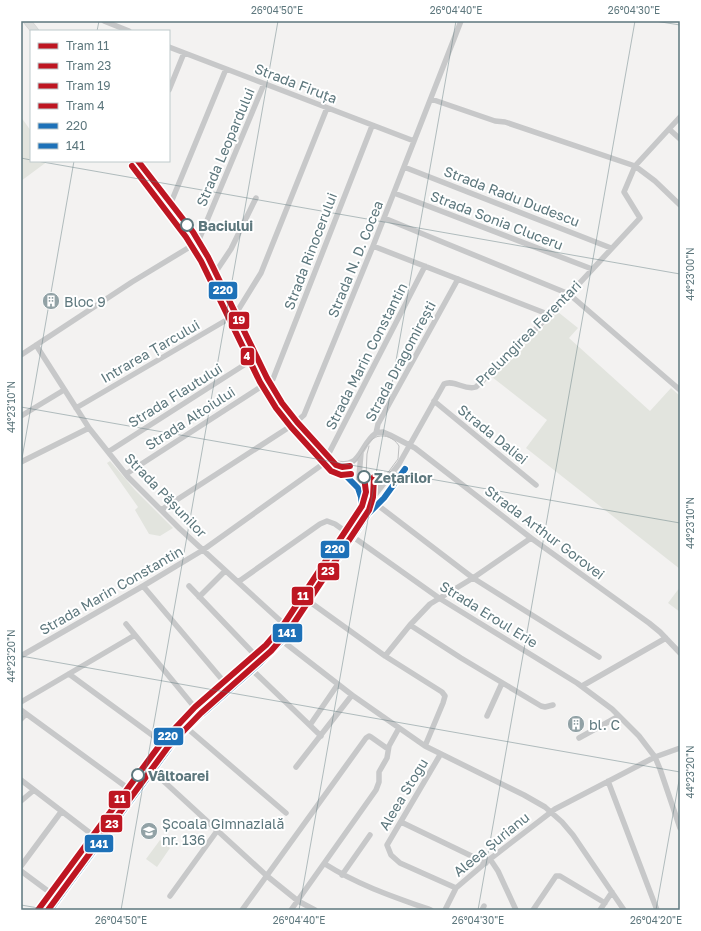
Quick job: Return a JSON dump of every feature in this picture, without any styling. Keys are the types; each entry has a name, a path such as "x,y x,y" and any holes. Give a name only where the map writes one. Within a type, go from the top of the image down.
{"main road":[{"path":"27,21 34,30"},
{"path":"139,162 198,242 215,273 268,382 282,406 295,424 371,500"},
{"path":"358,488 361,497 362,509"},
{"name":"Prelungirea Ferentari","path":"40,910 163,743 196,708 256,656 276,636 362,509 371,500"}],"street":[{"path":"104,21 126,30"},
{"name":"Strada N. D. Cocea","path":"161,510 295,424 303,417 373,246 461,21"},
{"name":"Strada Firuța","path":"170,47 414,141"},
{"path":"170,88 184,53"},
{"path":"170,205 226,69"},
{"name":"Strada Leopardului","path":"198,242 264,84"},
{"path":"431,99 495,121 505,122 635,166 680,205"},
{"path":"235,315 261,273 327,108"},
{"path":"635,166 680,117"},
{"name":"Strada Rinocerului","path":"268,382 275,375 372,126"},
{"path":"669,129 680,139"},
{"name":"Prelungirea Ferentari","path":"371,500 386,482 410,445 446,382 452,382 469,388 476,387 550,315 640,218 624,192 635,166"},
{"name":"Strada Radu Dudescu","path":"404,167 611,248"},
{"name":"Strada Sonia Cluceru","path":"394,193 592,269"},
{"path":"215,273 231,249 256,198"},
{"path":"384,218 569,294 680,390"},
{"path":"21,355 132,282 198,242"},
{"path":"373,246 550,315"},
{"name":"Strada Marin Constantin","path":"21,656 143,586 202,550 330,459 426,266"},
{"name":"Strada Dragomirești","path":"330,459 340,464 348,464 354,461 368,441 376,433 378,424 458,279"},
{"name":"Intrarea Țarcului","path":"76,408 235,315"},
{"name":"Strada Pășunilor","path":"36,345 89,428 126,474 202,550 284,625"},
{"name":"Strada Flautului","path":"108,452 256,358"},
{"name":"Strada Altoiului","path":"126,474 268,382"},
{"path":"21,416 64,390"},
{"name":"Strada Daliei","path":"434,401 536,485"},
{"path":"21,462 89,428"},
{"name":"Strada Arthur Gorovei","path":"376,433 386,433 410,445 531,538 649,622 680,653"},
{"path":"358,488 360,452"},
{"path":"371,500 473,578 599,657"},
{"name":"Strada Eroul Erie","path":"238,582 324,522 331,522 439,598 582,686 619,716 639,736 655,758 680,828"},
{"path":"385,656 410,625 430,604 473,578 531,538"},
{"path":"199,597 225,571"},
{"path":"143,586 225,683"},
{"path":"189,586 256,656"},
{"path":"303,597 385,656 444,694 443,703 425,746"},
{"path":"126,624 196,708"},
{"path":"410,625 461,658 541,706 545,707 553,705"},
{"path":"21,702 134,635"},
{"path":"276,636 352,695 425,746 524,795 539,803 551,812 573,835 624,910"},
{"path":"582,686 666,638"},
{"path":"246,664 321,736"},
{"path":"69,674 163,743"},
{"path":"487,716 502,683"},
{"path":"310,725 338,684"},
{"path":"296,768 352,695"},
{"path":"21,710 129,789"},
{"path":"21,719 26,714"},
{"path":"579,738 619,716"},
{"path":"181,723 286,813"},
{"path":"291,910 376,790 379,782 379,772 385,762 392,739 399,728"},
{"path":"242,910 366,738 368,736 371,737 388,749"},
{"name":"Aleea Șurianu","path":"387,846 391,854 400,863 456,888 551,812 608,781 655,758 680,748"},
{"name":"Aleea Stogu","path":"387,846 440,754"},
{"path":"146,766 267,876 298,901 315,910"},
{"path":"21,780 94,836"},
{"path":"608,781 657,910"},
{"path":"21,801 34,790"},
{"path":"21,866 61,812"},
{"path":"401,822 488,861 498,871 516,910"},
{"path":"170,896 217,832"},
{"path":"342,875 370,836"},
{"path":"325,864 342,875 370,888 431,910"},
{"path":"21,871 52,894"},
{"path":"533,910 556,876 560,876 605,903"},
{"path":"445,910 456,888"},
{"path":"600,910 612,892"}],"shaded area":[{"path":"21,117 30,130 30,162 47,162 21,181"},
{"path":"558,312 578,328 569,338 650,411 671,388 680,396 680,569 526,448 547,420 492,377"},
{"path":"110,461 135,490 173,528 160,536 149,534 135,510 138,507 107,463"},
{"path":"680,587 680,612 668,603"},
{"path":"160,840 170,848 157,867 146,859"}],"tram line":[{"name":"19","path":"139,162 193,232 208,257 267,378 282,403 336,465 342,467 350,466"},
{"name":"4","path":"132,166 186,237 201,261 260,382 276,408 331,471 341,475 351,474"},
{"path":"350,466 359,458 369,443 378,436 389,437 399,446 398,459 375,490 359,516"},
{"path":"366,477 367,454 369,446"},
{"path":"336,465 360,488 366,504"},
{"name":"11","path":"38,910 162,742 195,707 266,645 284,624 362,506 366,492 364,477"},
{"name":"23","path":"48,910 168,747 201,713 271,651 290,629 369,510 373,497 374,477"}],"transit line":[{"name":"220","path":"40,910 170,734 276,636 362,509 361,497 358,488 297,426 285,411 268,382 207,257 186,224 138,162"},
{"name":"141","path":"50,910 176,739 282,641 368,514 384,498 405,469"}],"place":[{"name":"Baciului","path":"187,225"},
{"name":"Bloc 9","path":"51,301"},
{"name":"Zețarilor","path":"364,477"},
{"name":"bl. C","path":"576,724"},
{"name":"Vâltoarei","path":"138,775"},
{"name":"Școala Gimnazială nr. 136","path":"149,831"}]}
